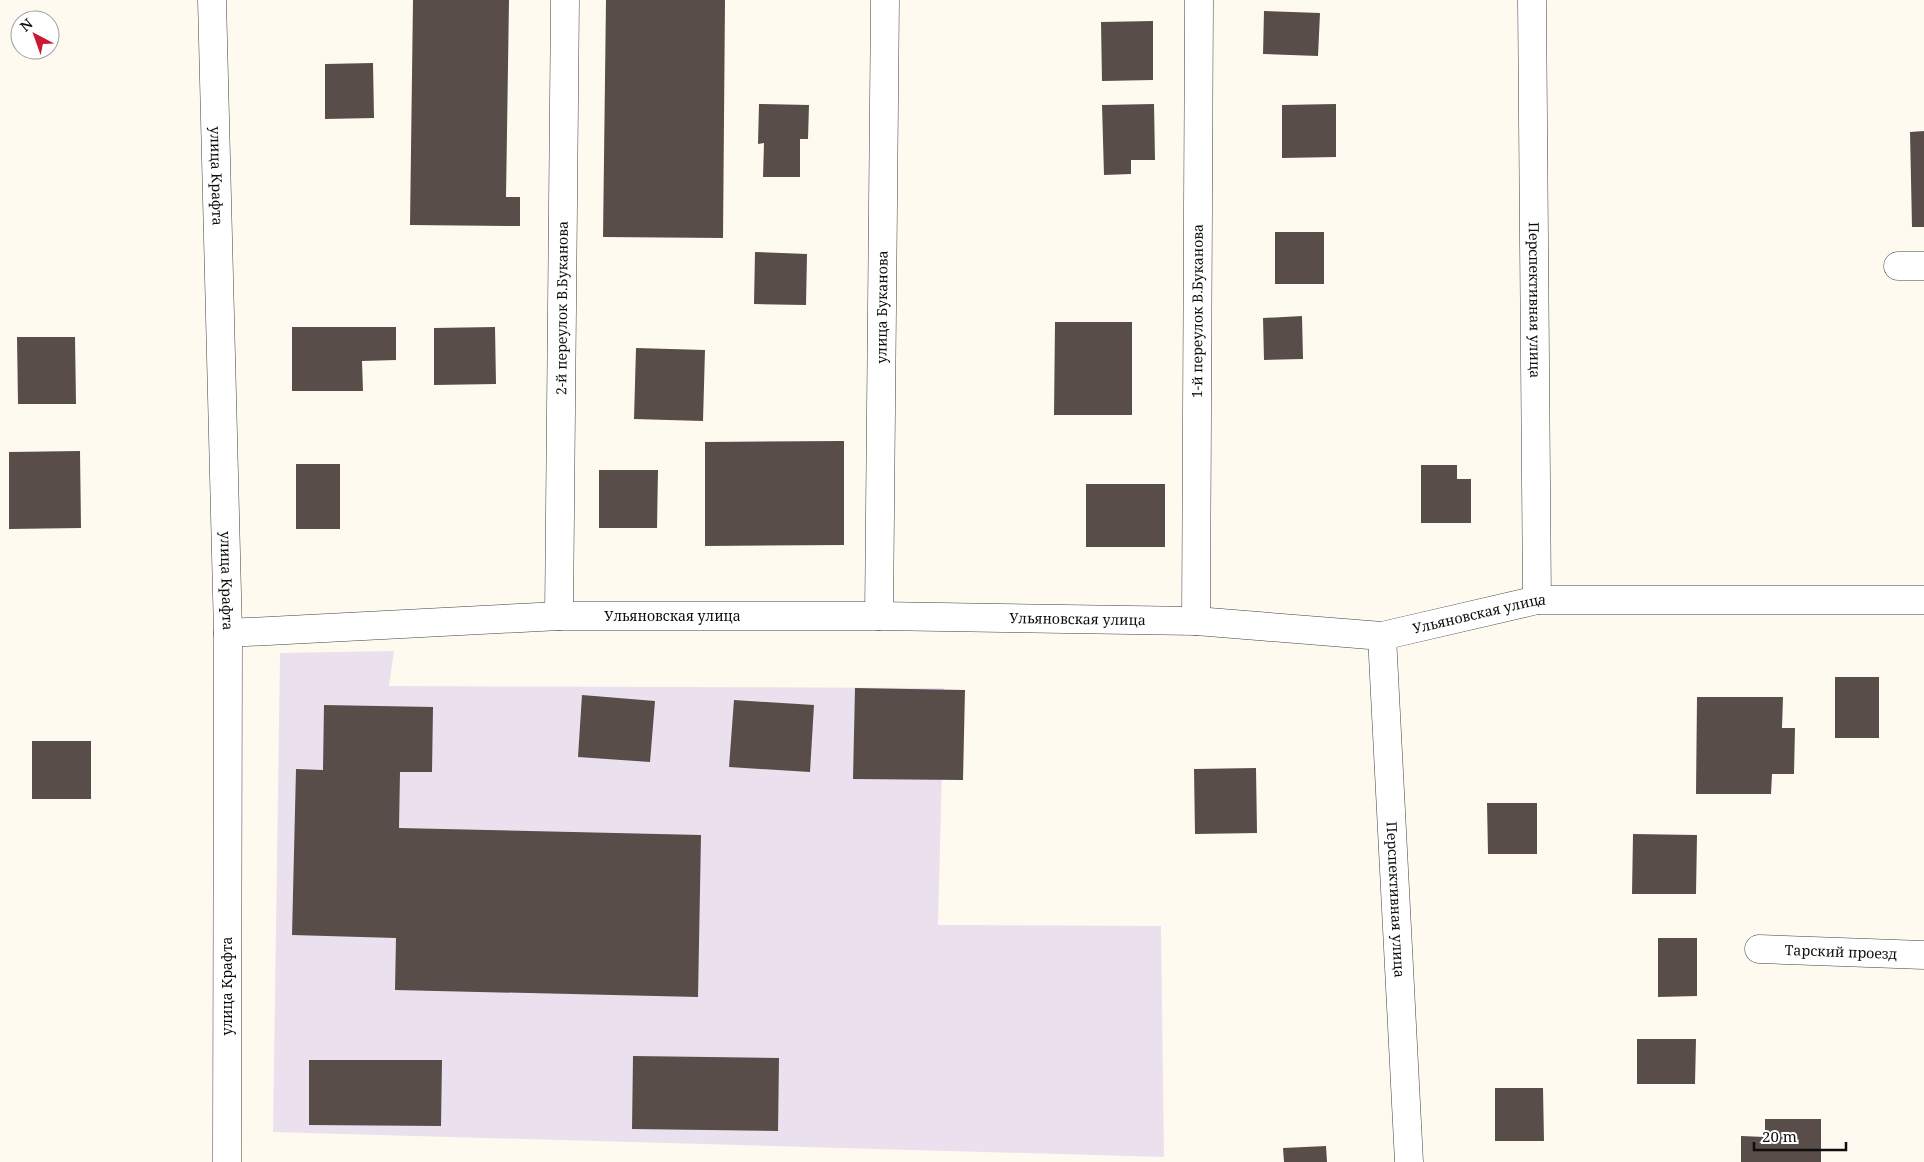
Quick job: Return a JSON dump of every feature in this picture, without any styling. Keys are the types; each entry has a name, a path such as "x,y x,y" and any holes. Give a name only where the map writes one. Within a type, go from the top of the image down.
{"street":[{"name":"улица Крафта","path":"212,0 228,633 227,1162"},
{"name":"2-й переулок В.Буканова","path":"558,616 565,0"},
{"name":"улица Буканова","path":"879,616 886,0"},
{"name":"1-й переулок В.Буканова","path":"1196,621 1199,0"},
{"name":"Перспективная улица","path":"1532,0 1537,600"},
{"name":"Ульяновская улица","path":"228,633 558,616 879,616 1196,621 1382,636 1537,600 1924,600"},
{"name":"Перспективная улица","path":"1382,636 1409,1162"},
{"name":"Тарский проезд","path":"1759,949 1924,955"}],"shaded area":[{"path":"394,651 389,686 944,688 938,925 1161,926 1164,1157 273,1132 280,653"}],"building":[{"path":"413,0 509,0 506,197 520,197 520,226 410,225"},
{"path":"606,0 725,0 723,238 603,237"},
{"path":"1264,11 1320,13 1318,56 1263,54"},
{"path":"1153,21 1153,80 1102,81 1101,22"},
{"path":"373,63 374,118 325,119 325,64"},
{"path":"759,104 809,105 808,139 800,139 800,177 763,177 764,143 758,144"},
{"path":"1154,104 1155,160 1131,160 1131,174 1104,175 1102,105"},
{"path":"1336,104 1336,157 1282,158 1282,105"},
{"path":"1924,131 1924,227 1912,227 1910,132"},
{"path":"1275,232 1324,232 1324,284 1275,284"},
{"path":"755,252 807,254 806,305 754,304"},
{"path":"1302,316 1303,359 1264,360 1263,318"},
{"path":"1055,322 1132,322 1132,415 1054,415"},
{"path":"292,327 396,327 396,360 362,361 363,391 292,391"},
{"path":"495,327 496,384 434,385 434,328"},
{"path":"17,337 75,337 76,404 18,404"},
{"path":"636,348 705,350 703,421 634,419"},
{"path":"844,441 844,545 705,546 705,442"},
{"path":"80,451 81,528 9,529 9,452"},
{"path":"296,464 340,464 340,529 296,529"},
{"path":"1421,465 1457,465 1457,479 1471,479 1471,523 1421,523"},
{"path":"599,470 658,470 657,528 599,528"},
{"path":"1086,484 1165,484 1165,547 1086,547"},
{"path":"1835,677 1879,677 1879,738 1835,738"},
{"path":"855,688 965,690 963,780 853,779"},
{"path":"582,695 655,701 650,762 578,757"},
{"path":"1697,697 1783,697 1782,728 1795,728 1794,774 1772,774 1771,794 1696,794"},
{"path":"734,700 814,705 810,772 729,767"},
{"path":"324,705 433,707 432,772 400,772 399,828 701,835 698,997 395,990 396,938 292,935 296,769 323,770"},
{"path":"32,741 91,741 91,799 32,799"},
{"path":"1256,768 1257,833 1195,834 1194,769"},
{"path":"1487,803 1537,803 1537,854 1488,854"},
{"path":"1633,834 1697,835 1696,894 1632,894"},
{"path":"1658,938 1697,938 1697,996 1658,997"},
{"path":"1637,1039 1696,1039 1695,1084 1637,1084"},
{"path":"633,1056 779,1058 778,1131 632,1129"},
{"path":"309,1060 442,1060 441,1126 309,1125"},
{"path":"1495,1088 1543,1088 1544,1141 1495,1141"},
{"path":"1765,1119 1821,1119 1821,1162 1741,1162 1741,1136 1765,1137"},
{"path":"1326,1146 1327,1162 1284,1162 1283,1148"}]}
